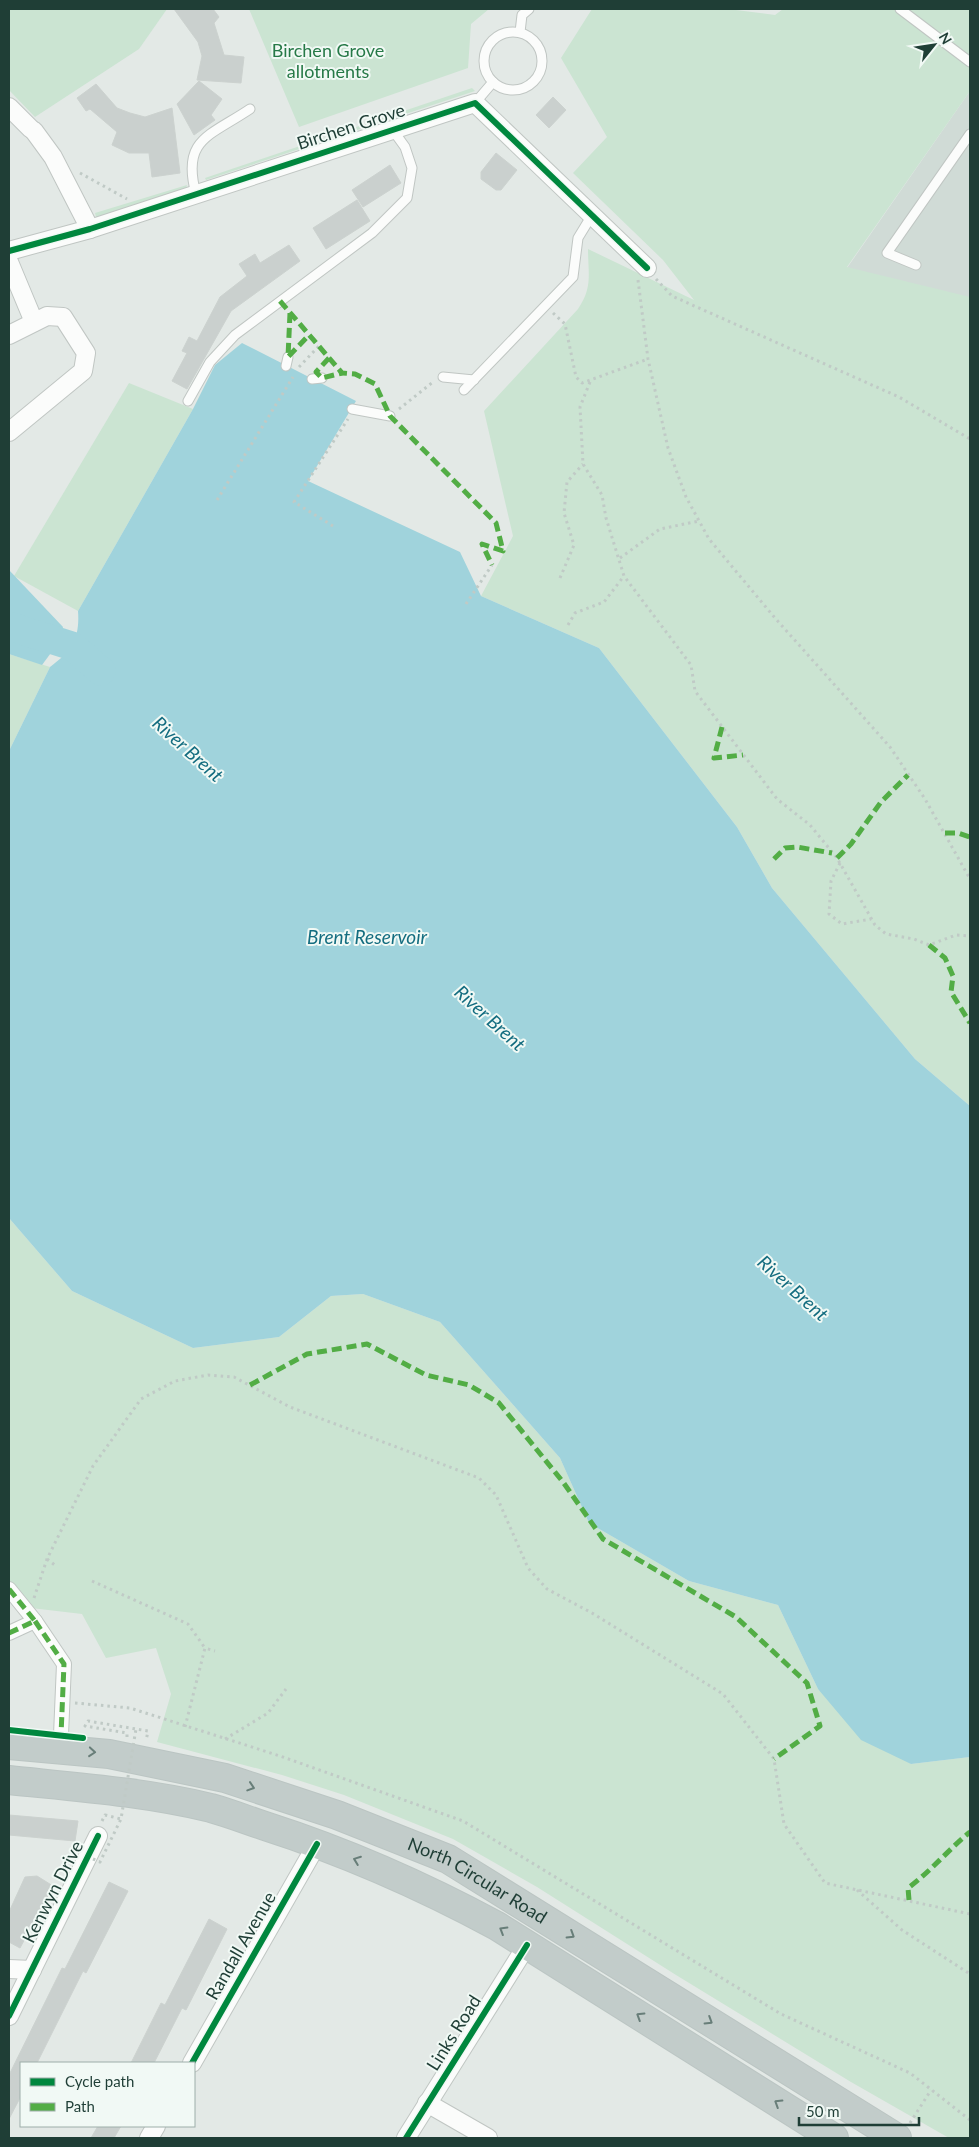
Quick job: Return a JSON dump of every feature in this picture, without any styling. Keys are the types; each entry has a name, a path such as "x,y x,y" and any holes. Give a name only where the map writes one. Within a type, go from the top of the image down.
{"highway":[{"name":"North Circular Road","path":"9,1745 109,1754 225,1778 337,1815 448,1859 903,2132"},
{"name":"North Circular Road","path":"9,1780 102,1789 211,1808 317,1844 391,1873 446,1899 527,1945 834,2138"}],"street":[{"name":"Birchen Grove","path":"9,250 90,229 475,103"},
{"path":"475,103 592,215 642,273"},
{"path":"9,107 33,130 53,157 90,229"},
{"path":"9,262 34,322"},
{"path":"9,335 47,316 63,317 86,353 83,371 9,432"},
{"path":"9,1589 35,1621 64,1664 61,1735"},
{"path":"9,1633 35,1621"},
{"name":"Kenwyn Drive","path":"9,2016 99,1830"},
{"name":"Randall Avenue","path":"193,2062 317,1844"},
{"name":"Links Road","path":"406,2138 527,1945"},
{"path":"9,1969 32,1970"},
{"path":"427,2103 488,2138"},
{"path":"149,2138 155,2127"}],"lane":[{"path":"520,32 522,15 529,9"},
{"path":"900,9 970,62"},
{"path":"520,32 536,42 541,50 543,59 538,78 522,89 513,90 503,89 493,82 485,69 484,60 489,44 502,33 520,32"},
{"path":"475,103 493,82"},
{"path":"196,194 192,180 192,157 197,145 250,109"},
{"path":"188,401 210,362 235,335 372,233 406,198 412,168 405,147 392,129"},
{"path":"916,264 887,253 970,134"},
{"path":"464,390 572,277 578,238 592,215"},
{"path":"443,378 474,380"},
{"path":"353,409 390,416"}],"path":[{"path":"85,177 130,201"},
{"path":"642,273 648,359 668,448 686,496 699,521 709,539 774,618 890,747 925,799 970,879"},
{"path":"642,273 672,296 899,397 970,439"},
{"path":"545,306 565,324 576,377 582,383 590,382 648,359"},
{"path":"217,500 303,361 319,346"},
{"path":"390,416 428,385 443,378"},
{"path":"590,382 580,407 583,464 602,495 606,518 620,558 624,576 691,665 695,691 777,799 810,825 840,863 872,919 886,934 914,940 929,946 956,935 970,936"},
{"path":"333,526 294,502 353,409"},
{"path":"560,578 574,545 564,513 567,482 583,464"},
{"path":"620,558 660,529 699,521"},
{"path":"466,604 492,565"},
{"path":"568,625 575,613 604,602 624,576"},
{"path":"840,863 831,881 829,914 842,924 872,919"},
{"path":"35,1621 33,1602 47,1559 93,1466 141,1399 175,1381 208,1374 234,1376 290,1407 479,1478 496,1495 528,1568 548,1589 592,1613 723,1694 774,1759 784,1824 825,1883 970,1914"},
{"path":"47,1559 56,1566"},
{"path":"92,1581 188,1624 205,1648 216,1651"},
{"path":"185,1727 205,1648"},
{"path":"224,1739 268,1713 286,1689"},
{"path":"63,1702 130,1708 463,1821 780,2014 910,2073 970,2120"},
{"path":"101,1734 126,1738 127,1733 85,1726 88,1720 148,1731 146,1744"},
{"path":"93,1859 100,1862 121,1819 136,1729"},
{"path":"99,1830 105,1815 121,1819"},
{"path":"856,1890 902,1930 970,1974"},
{"path":"903,2132 931,2090"}],"shaded area":[{"path":"970,91 970,355 829,294"}],"green space":[{"path":"9,9 167,9 139,49 35,117 9,90"},
{"name":"Birchen Grove allotments","path":"249,9 489,9 471,24 468,68 299,127"},
{"path":"592,9 728,9 775,15 783,9 970,9 970,91 847,267 970,297 970,1106 915,1059 772,888 737,827 599,648 481,596 513,536 484,411 578,309 588,287 588,249 694,300 663,260 573,173 607,137 561,58"},
{"path":"472,88 475,91 206,180 205,178"},
{"path":"187,185 186,189 96,217 95,213"},
{"path":"129,383 193,409 78,611 14,576"},
{"path":"9,654 50,667 9,751"},
{"path":"9,1218 72,1291 193,1348 279,1337 331,1296 363,1294 440,1322 560,1458 589,1523 689,1581 778,1605 818,1689 911,1764 970,1757 970,2138 949,2138 851,2082 537,1887 453,1839 344,1795 282,1775 157,1742 171,1694 156,1648 106,1658 82,1614 14,1606 9,1600"}],"water":[{"name":"Brent Reservoir","path":"242,343 356,401 308,481 460,552 481,596 599,648 737,827 772,888 915,1059 970,1106 970,1757 911,1764 861,1740 818,1689 778,1605 689,1581 589,1523 560,1458 440,1322 363,1294 331,1296 279,1337 193,1348 72,1291 9,1218 9,751 50,667 64,655 73,643 78,629 78,611 193,409 215,365"},
{"path":"9,570 63,627 59,642 42,665 9,654"}],"building":[{"path":"174,9 213,9 219,17 214,23 224,55 244,57 241,83 197,80 202,56 198,42"},
{"path":"199,81 222,99 211,115 215,120 194,135 177,104"},
{"path":"96,84 117,108 130,113 145,117 172,108 180,173 152,177 149,153 129,153 112,145 117,132 90,109 86,111 77,98"},
{"path":"553,97 566,110 549,128 536,115"},
{"path":"496,153 517,170 501,190 496,190 481,179 481,172"},
{"path":"390,165 401,183 363,207 352,190"},
{"path":"357,200 370,221 326,249 313,228"},
{"path":"289,245 300,261 231,311 187,389 172,381 187,353 182,351 189,337 197,341 220,297 247,276 239,264 255,254 260,263"},
{"path":"9,1815 78,1821 75,1841 9,1835"},
{"path":"37,1876 53,1886 20,1948 9,1942 9,1912 25,1877"},
{"path":"109,1882 128,1891 86,1973 83,1971 38,2062 20,2062 20,2098 9,2119 9,2075 62,1968 65,1969"},
{"path":"209,1919 227,1929 186,2010 182,2008 155,2062 132,2062 161,2003 165,2005"},
{"path":"97,2127 120,2127 114,2138 91,2138"}],"waterway":[{"name":"River Brent","path":"9,626 72,646 101,671"}],"marked path":[{"path":"280,301 342,373 355,374 375,384 390,416 496,523 503,551 482,544 492,565"},
{"path":"290,313 288,357 309,335"},
{"path":"329,358 316,372 322,378 342,373"},
{"path":"722,727 714,758 743,755"},
{"path":"837,858 851,844 881,802 908,775"},
{"path":"945,833 958,833 970,837"},
{"path":"774,859 785,848 797,847 832,853"},
{"path":"929,945 945,958 953,976 951,992 970,1023"},
{"path":"250,1385 307,1354 367,1344 426,1375 469,1385 499,1403 563,1482 603,1539 736,1617 807,1683 820,1726 774,1759"},
{"path":"9,1589 35,1621 9,1633"},
{"path":"35,1621 64,1664 61,1735"},
{"path":"909,1900 908,1888 970,1832"}],"cycle path":[{"path":"9,251 90,229 475,103 647,268"},
{"path":"9,1730 83,1738"},
{"path":"9,2016 98,1836"},
{"path":"193,2062 317,1844"},
{"path":"406,2138 527,1945"}]}
